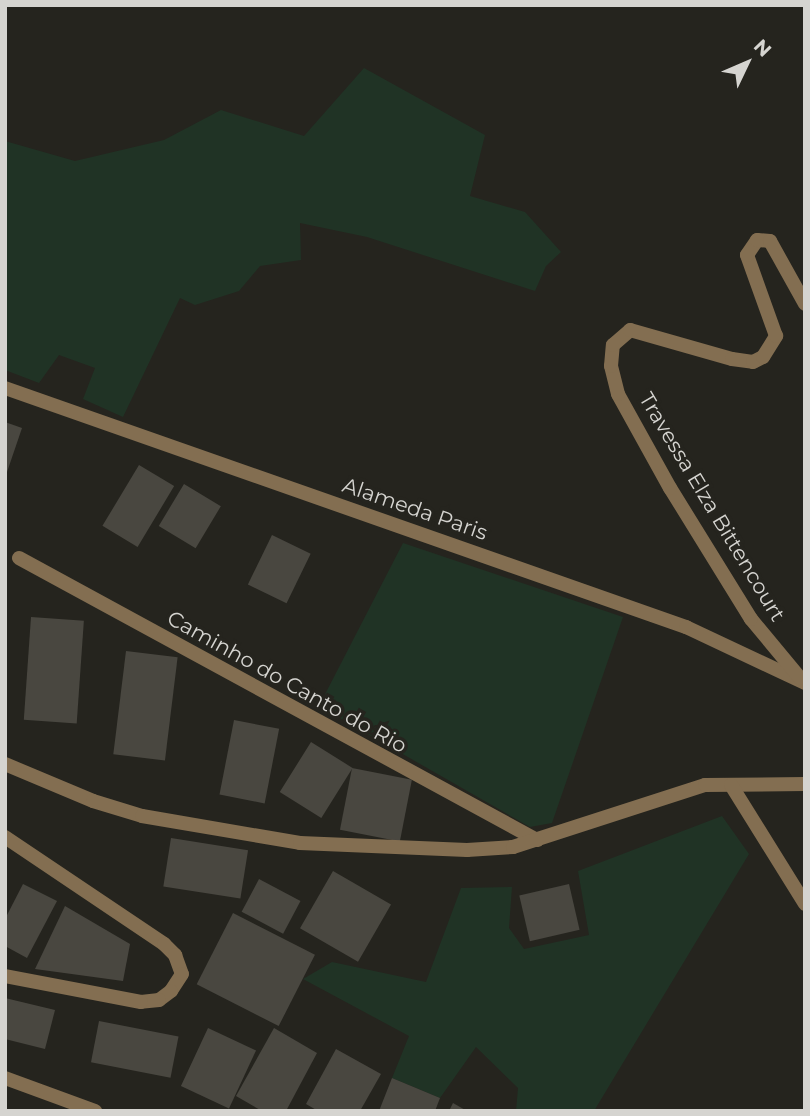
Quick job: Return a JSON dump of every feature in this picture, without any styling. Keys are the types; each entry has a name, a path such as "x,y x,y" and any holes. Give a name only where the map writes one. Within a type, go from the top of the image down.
{"street":[{"name":"Travessa Elza Bittencourt","path":"804,682 751,619 670,488 618,394 611,366 612,345 630,330 732,359 753,362 763,357 776,336 747,255 757,240 770,241 805,304"},
{"name":"Alameda Paris","path":"5,388 673,622 804,682"},
{"name":"Caminho do Canto do Rio","path":"19,558 537,840"},
{"path":"5,764 93,802 142,816 300,843 467,850 513,847 705,785 805,784"},
{"path":"732,785 805,904"},
{"path":"5,837 164,944 175,954 182,974 171,991 159,1000 141,1002 5,976"},
{"path":"5,1078 95,1111"}],"green space":[{"path":"364,68 485,135 470,196 525,212 561,252 546,266 535,291 367,237 300,223 301,260 260,266 239,291 195,305 180,298 123,417 83,399 95,368 59,355 39,383 5,370 5,141 75,161 164,140 221,110 304,136"},
{"path":"403,543 623,617 552,823 530,827 319,706"},
{"path":"722,816 749,854 594,1111 516,1111 518,1088 476,1047 440,1098 392,1078 409,1036 303,979 332,962 426,982 461,888 512,887 509,928 524,949 589,935 578,871"}],"building":[{"path":"5,422 22,428 6,475 5,475"},
{"path":"139,465 174,486 138,547 102,526"},
{"path":"184,484 221,506 196,548 159,526"},
{"path":"272,535 311,554 287,603 248,584"},
{"path":"31,617 84,621 77,723 24,720"},
{"path":"126,651 178,657 165,761 113,754"},
{"path":"234,720 279,729 265,803 219,795"},
{"path":"311,742 353,768 321,818 280,792"},
{"path":"352,768 412,780 400,841 340,830"},
{"path":"171,838 248,850 240,899 163,886"},
{"path":"333,871 391,904 358,962 300,928"},
{"path":"259,879 300,901 283,934 242,912"},
{"path":"23,884 57,901 27,958 5,946 5,919"},
{"path":"569,884 580,930 530,941 519,895"},
{"path":"65,906 130,944 123,981 35,969"},
{"path":"233,913 315,955 279,1026 197,984"},
{"path":"5,998 55,1010 45,1049 5,1039"},
{"path":"99,1021 179,1036 170,1078 91,1062"},
{"path":"208,1028 256,1050 229,1108 181,1086"},
{"path":"274,1028 317,1053 286,1111 262,1111 236,1096"},
{"path":"336,1049 381,1074 360,1111 318,1111 306,1104"},
{"path":"392,1078 440,1098 435,1111 379,1111"},
{"path":"453,1103 467,1111 449,1111"}]}
